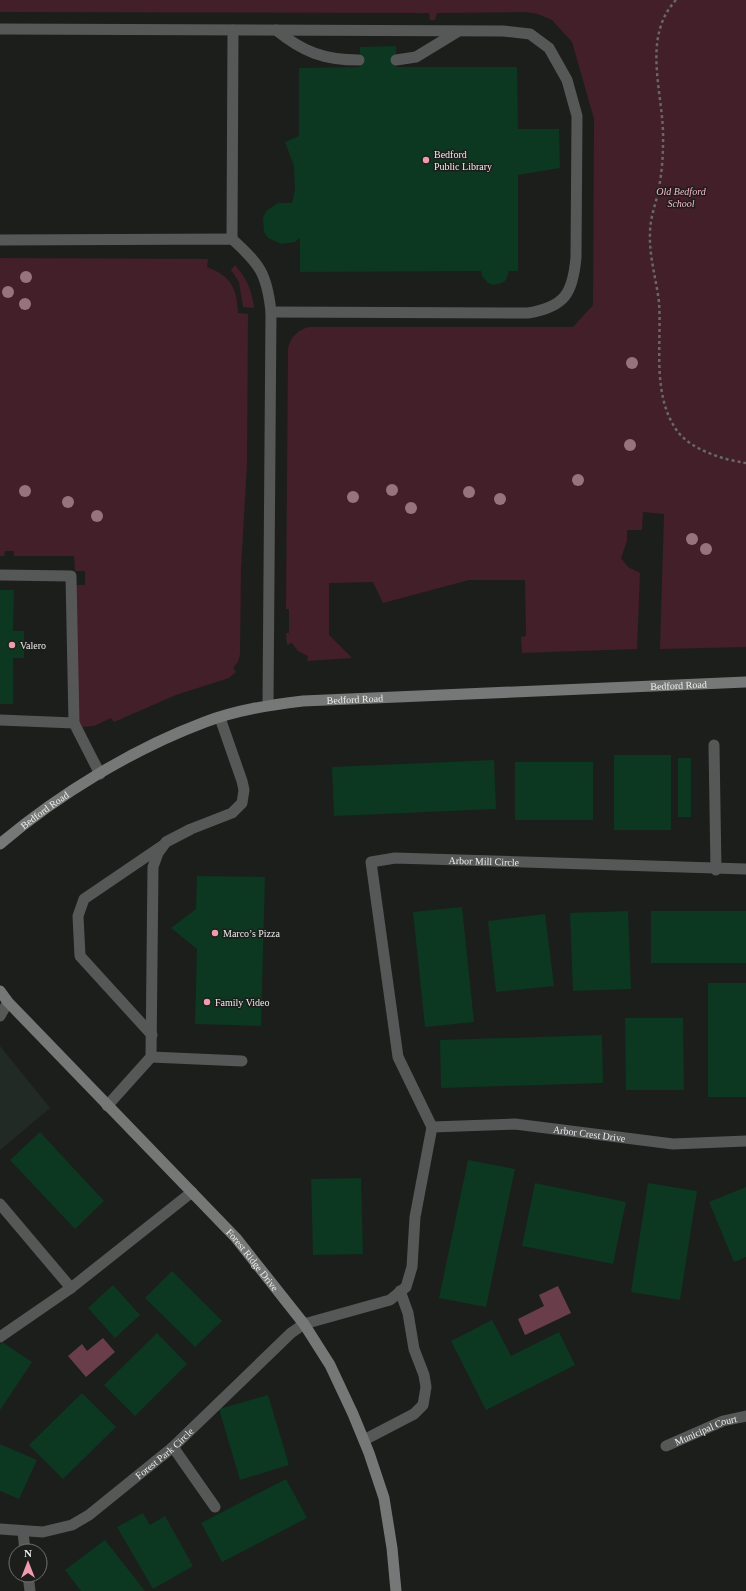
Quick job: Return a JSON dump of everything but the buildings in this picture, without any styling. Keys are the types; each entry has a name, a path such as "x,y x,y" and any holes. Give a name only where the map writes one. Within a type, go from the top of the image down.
{"main road":[{"name":"Bedford Road","path":"0,844 19,828 100,774 134,754 206,721 268,705 311,700 746,682"},
{"name":"Forest Ridge Drive","path":"0,991 8,1002 107,1106 236,1238 304,1324 330,1365 364,1440 384,1498 392,1548 396,1591"}],"street":[{"path":"0,29 503,31 530,34 548,48 567,80 577,116 574,277 563,298 546,310 528,313 271,312"},
{"path":"232,239 233,30"},
{"path":"276,30 294,45 315,55 341,60 359,60"},
{"path":"396,60 416,58 457,31"},
{"path":"0,240 232,239 248,253 262,272 269,294 271,312 268,705"},
{"path":"0,575 71,576 74,723 100,774"},
{"path":"152,1035 80,956 78,916 84,899 165,844 191,829 232,813 242,803 244,790 242,780 220,718"},
{"path":"0,720 74,723"},
{"path":"714,745 716,870"},
{"path":"107,1106 151,1057 153,867 158,852 165,844"},
{"name":"Arbor Mill Circle","path":"432,1127 398,1056 371,862 395,858 716,870 746,869"},
{"path":"0,1016 8,1002"},
{"path":"151,1057 242,1060"},
{"name":"Arbor Crest Drive","path":"432,1127 515,1124 673,1144 746,1140"},
{"path":"304,1324 390,1300 406,1287 412,1267 415,1217 432,1127"},
{"path":"0,1337 71,1288 192,1192"},
{"path":"0,1204 71,1288"},
{"path":"364,1440 414,1414 423,1405 426,1387 424,1376 414,1349 408,1314 400,1291"},
{"name":"Forest Park Circle","path":"0,1529 23,1532 43,1532 72,1525 89,1515 173,1447 291,1332 304,1324"},
{"name":"Municipal Court","path":"666,1446 723,1421 746,1416"},
{"path":"173,1447 215,1507"},
{"path":"23,1532 24,1543"}],"path":[{"path":"676,0 664,15 660,24 657,40 656,57 663,124 663,157 650,231 651,256 659,302 663,393 672,422 685,438 705,451 746,462"}],"shaded area":[{"path":"0,1046 50,1108 0,1150"},
{"path":"558,1286 571,1313 525,1335 518,1319 544,1306 539,1295"},
{"path":"103,1338 115,1352 86,1377 68,1356 82,1344 87,1351"}],"green space":[{"name":"Old Bedford School","path":"0,0 746,0 746,647 660,649 664,514 643,512 642,530 627,530 627,541 621,558 628,567 640,573 637,649 522,653 521,637 526,636 525,580 469,580 383,603 373,582 329,583 329,635 352,658 307,661 308,656 298,651 292,643 287,645 286,633 289,633 289,609 286,609 288,349 295,335 301,330 309,327 573,327 593,305 594,119 572,42 552,20 538,14 526,12 437,13 435,20 430,20 429,13 0,12"},
{"path":"0,258 208,259 207,267 222,274 231,284 236,297 238,313 248,314 247,464 241,568 240,654 238,662 233,668 236,672 229,678 176,695 114,722 111,718 94,726 82,727 78,718 75,585 85,585 85,571 75,571 74,556 14,556 14,551 5,551 4,556 0,556"},
{"path":"235,265 243,275 248,285 254,308 243,307 239,282 231,270"}],"place":[{"name":"Bedford Public Library","path":"426,160"},
{"name":"Valero","path":"12,645"},
{"name":"Marco’s Pizza","path":"215,933"},
{"name":"Family Video","path":"207,1002"}]}
